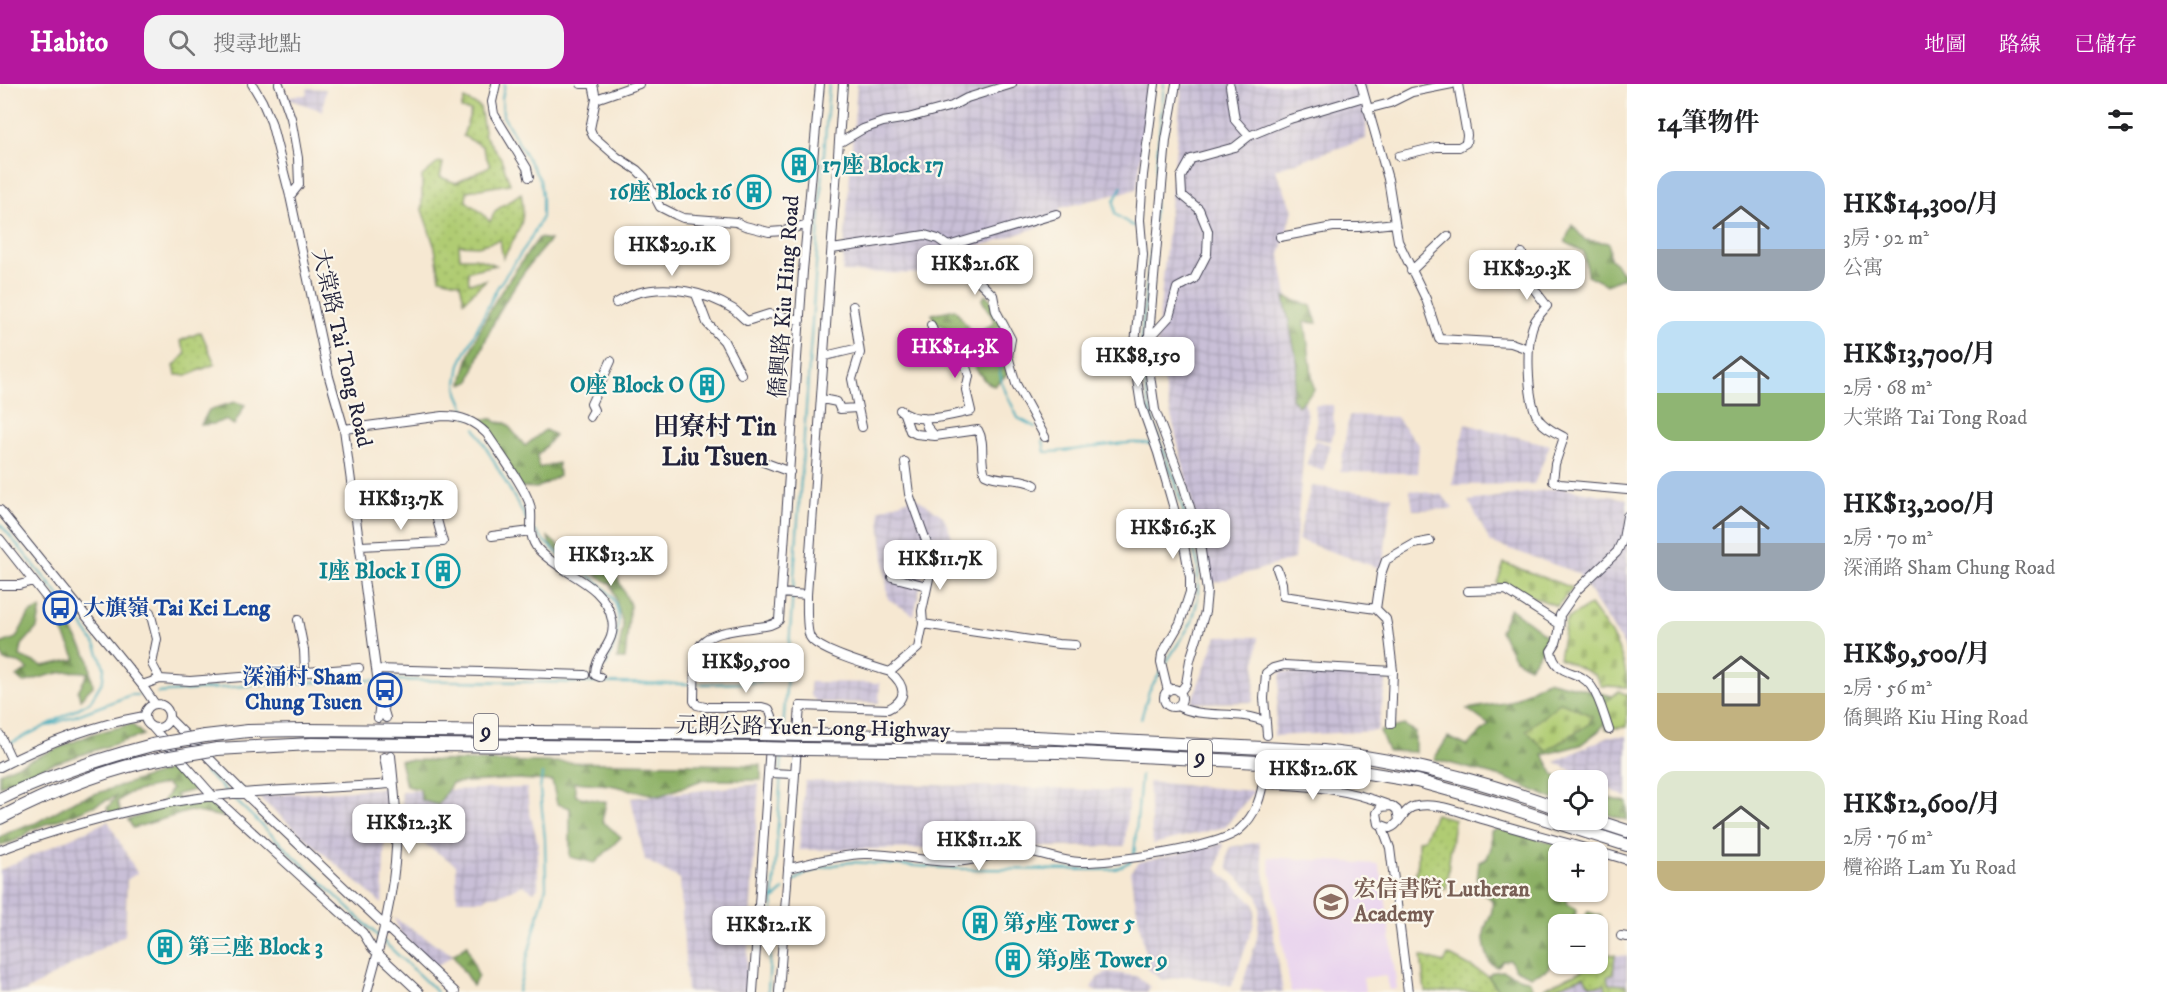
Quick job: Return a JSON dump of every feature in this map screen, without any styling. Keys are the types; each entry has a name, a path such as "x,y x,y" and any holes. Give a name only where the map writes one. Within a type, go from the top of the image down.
{"highway":[{"name":"元朗公路 Yuen Long Highway","path":"0,799 52,775 152,745 248,731 303,730 1035,737 1323,752 1367,757 1420,768 1548,805"},
{"name":"元朗公路 Yuen Long Highway","path":"0,818 91,778 164,758 218,749 311,744 1069,752 1319,765 1417,781 1486,800 1627,846"},
{"path":"1608,819 1627,823"},
{"path":"1608,825 1627,831"},
{"path":"1588,833 1627,852"}],"street":[{"name":"大棠路 Tai Tong Road","path":"252,84 271,122 290,196 329,377 344,429 382,718"},
{"path":"279,84 291,118 298,158 299,185 290,196"},
{"path":"496,84 492,102 494,114 526,173"},
{"path":"581,84 593,84 596,99 590,129 593,135 645,178 660,207 683,218 736,222 769,232 808,225"},
{"path":"596,99 639,84"},
{"name":"僑興路 Kiu Hing Road","path":"769,773 772,716 769,709 762,707 705,708 696,705 694,684 696,653 708,636 720,632 770,625 779,620 800,320 820,84"},
{"path":"778,992 800,706 888,709 898,704 903,697 898,679 890,672 834,653 813,641 808,633 806,608 843,84"},
{"path":"839,143 863,129 883,122 952,106 967,98 1012,84"},
{"path":"1155,84 1143,175 1140,220 1143,240 1134,345 1141,405 1158,453 1183,540 1190,577 1190,592 1180,623 1162,654 1161,662 1168,691 1165,701 1168,706 1177,706 1194,713 1253,717 1266,722"},
{"path":"1176,84 1167,140 1148,340 1155,410 1183,484 1199,537 1207,591 1205,612 1190,660 1186,684 1179,692"},
{"path":"1362,84 1388,179 1398,241 1426,299 1439,339 1511,343 1528,349"},
{"path":"1367,109 1390,103 1412,92 1452,84"},
{"path":"1399,156 1436,147 1459,147 1466,143 1467,135 1458,84"},
{"path":"1230,86 1235,120 1249,136"},
{"path":"1148,340 1169,317 1177,288 1194,279 1207,254 1208,231 1199,209 1182,195 1181,177 1191,159 1235,147 1249,136 1290,119 1364,97"},
{"path":"948,246 1056,214"},
{"path":"1280,237 1333,227 1395,223"},
{"path":"832,249 925,235 938,239 948,246 960,264 993,295 996,311 1011,339 1008,356 1016,384 1045,437"},
{"path":"1411,271 1448,236"},
{"path":"1522,253 1530,270 1534,289 1546,306 1534,322 1528,349 1529,377 1536,414 1546,427 1564,437 1555,464 1553,481 1560,484 1627,490"},
{"path":"616,303 634,293 654,289 682,290 730,307 747,321 769,314 800,320"},
{"path":"696,294 707,323 724,341 741,374"},
{"path":"853,306 859,358 852,379 862,427"},
{"path":"931,325 942,356 964,361 969,376 966,390 982,439 985,474 1022,479 1035,485"},
{"path":"825,356 859,348"},
{"path":"590,417 594,410 591,404 595,393 612,361"},
{"path":"822,399 837,402 840,409 858,408"},
{"path":"971,411 932,418 902,412 910,431 916,434 935,436 978,430"},
{"path":"344,429 443,416 459,416 478,425 487,434 529,502 531,534 538,550 600,594 608,605 613,623 610,643 595,668 595,675 600,677"},
{"path":"924,418 927,427 935,436"},
{"path":"731,456 758,460 790,472"},
{"path":"890,672 918,648 923,624 922,611 933,560 909,494 905,462"},
{"path":"0,510 155,704"},
{"path":"360,546 443,542 435,512"},
{"path":"1609,730 1592,686 1585,679 1557,666 1552,660 1551,651 1559,632 1560,615 1578,589 1617,552 1623,539 1627,516"},
{"path":"492,536 531,534"},
{"path":"0,539 54,606 69,594"},
{"path":"1376,609 1381,574 1386,560 1414,544 1430,541"},
{"path":"1277,569 1282,583 1283,596 1376,609 1386,619 1393,671 1391,724"},
{"path":"892,577 927,586"},
{"path":"0,585 20,585 33,581"},
{"path":"1468,591 1506,590 1558,623"},
{"path":"782,593 807,595"},
{"path":"150,612 157,639 152,663 160,679"},
{"path":"298,620 304,650 305,672"},
{"path":"923,624 1076,645"},
{"path":"1267,735 1264,698 1266,673 1273,668 1284,665 1393,671"},
{"path":"142,685 160,679 190,681 359,668"},
{"path":"376,669 585,675"},
{"path":"1168,691 1172,689 1179,692 1182,700 1177,706"},
{"path":"0,767 12,759 60,739 93,728 144,716 150,706 161,705 166,708 169,718 241,794 455,992"},
{"path":"144,716 145,721 216,796 363,933 419,992"},
{"path":"153,728 165,725 169,718"},
{"path":"1,738 12,759"},
{"path":"367,992 384,926 396,848 392,784 394,777 388,756"},
{"path":"753,992 769,773 794,774"},
{"path":"787,872 849,855 866,854 953,862 1021,851 1077,862 1120,859 1200,845 1227,838 1250,819 1260,801 1264,774"},
{"path":"0,850 96,818 173,802 216,796 392,784"},
{"path":"1263,784 1292,785 1365,796 1397,810 1398,822"},
{"path":"1365,796 1382,826 1390,848 1408,992"},
{"path":"1377,817 1379,810 1388,805"},
{"path":"1390,848 1402,814 1413,807 1447,808 1627,860"},
{"path":"1382,826 1389,828 1398,822"}],"shaded area":[{"path":"857,84 1150,84 1137,189 1060,208 1060,220 991,243 947,253 963,270 932,274 842,272"},
{"path":"1182,84 1367,84 1366,139 1275,169 1293,210 1280,255 1307,417 1294,559 1211,584 1156,351"},
{"path":"308,88 326,89 323,111 291,100 289,96 306,95"},
{"path":"1315,405 1333,405 1334,431 1331,442 1313,438 1317,425"},
{"path":"1349,415 1396,417 1419,445 1417,473 1340,472"},
{"path":"1465,424 1550,445 1534,484 1452,485"},
{"path":"1315,440 1331,445 1323,471 1306,465"},
{"path":"1311,486 1392,496 1382,569 1298,540"},
{"path":"1561,488 1627,499 1627,655 1623,644 1578,573 1490,542 1469,501"},
{"path":"1410,490 1442,495 1454,509 1413,510"},
{"path":"915,497 943,516 956,545 926,561 914,615 888,599 879,510"},
{"path":"1217,636 1258,637 1253,702 1191,703"},
{"path":"1281,672 1387,677 1377,731 1274,736"},
{"path":"810,682 880,683 879,703 817,702 810,695"},
{"path":"1609,736 1627,736 1627,798 1608,788 1608,770 1571,770 1555,762"},
{"path":"805,781 1129,791 1125,846 799,850"},
{"path":"1148,782 1254,791 1225,827 1153,844"},
{"path":"759,784 745,992 687,992 680,879 645,860 631,798"},
{"path":"387,788 382,904 257,796"},
{"path":"527,788 529,810 538,843 538,887 534,892 523,885 499,895 489,896 484,900 457,900 456,865 405,831 401,791"},
{"path":"108,821 137,873 127,880 125,935 24,992 0,992 0,870"},
{"path":"1259,842 1283,992 1240,992 1257,938 1260,907 1257,895 1228,869 1227,857 1230,847"},
{"path":"1224,843 1217,869 1254,904 1255,911 1253,926 1232,986 1188,976 1162,980 1148,969 1130,872 1139,862"},
{"name":"宏信書院 Lutheran Academy","path":"1268,857 1378,864 1383,880 1397,989 1389,990 1386,975 1363,978 1365,992 1322,992 1318,990 1291,992"},
{"path":"394,918 453,955 435,967 401,934"},
{"path":"1615,955 1627,956 1627,990 1625,985 1609,984 1607,977 1613,973"},
{"path":"1108,972 1136,976 1150,987 1147,992 1099,992 1091,988 1097,978"},
{"path":"1584,976 1605,984 1606,992 1554,992 1552,989"}],"green space":[{"path":"464,99 480,107 485,136 501,158 510,184 467,191 466,201 490,222 495,211 521,193 523,213 520,227 503,258 500,240 478,246 459,245 460,258 475,258 496,265 468,271 469,283 486,280 464,301 460,283 440,278 435,248 422,210 422,176 439,162 443,163 440,177 456,183 490,166 482,146 463,136 471,111 461,109"},
{"path":"1572,225 1585,240 1609,243 1610,258 1626,276 1607,285 1587,275 1584,252 1565,242"},
{"path":"539,238 550,240 524,272 502,307 484,344 470,382 462,384 482,325 514,272"},
{"path":"986,294 1007,321 980,339 1009,373 994,386 984,380 968,358 946,354 939,334 947,328 935,323 932,314 955,309 974,336 995,322 982,300"},
{"path":"1284,297 1311,306 1317,323 1305,322 1314,390 1298,406 1291,398 1298,366"},
{"path":"201,332 215,364 188,375 176,375 174,366 186,353 180,341"},
{"path":"235,402 245,405 234,425 225,420 201,425 209,410"},
{"path":"482,419 493,419 496,422 506,423 525,446 545,430 555,435 537,456 539,468 558,463 559,476 537,488 520,487"},
{"path":"548,537 568,554 614,570 630,605 625,659 617,659 623,626 612,585 550,545"},
{"path":"1504,563 1573,588 1557,606 1497,583"},
{"path":"1590,605 1616,643 1624,664 1627,687 1601,686 1595,675 1559,658 1566,620"},
{"path":"41,608 37,628 22,645 20,656 43,666 76,659 62,630 67,622 89,659 93,686 80,699 78,691 88,673 63,672 23,683 17,677 28,669 19,663 5,661 0,651 0,644 16,638 29,614"},
{"path":"1510,608 1551,639 1529,667 1515,659 1500,631"},
{"path":"1547,680 1620,698 1600,730 1580,745 1543,755 1551,770 1548,770 1548,797 1505,778 1434,759 1448,737 1467,746 1489,725 1467,709 1510,702"},
{"path":"1619,691 1627,695 1627,727 1606,729 1604,703"},
{"path":"1561,702 1592,716 1589,724 1546,751 1526,730"},
{"path":"132,724 143,735 49,765 0,786 0,773 4,771 92,734"},
{"path":"1404,725 1415,732 1415,752 1388,751 1380,731"},
{"path":"400,760 761,765 761,780 702,780 659,796 610,785 574,782 576,796 606,802 602,821 621,837 595,863 570,857 570,808 557,804 552,781 516,779 452,783 438,805 421,800 420,789 406,786"},
{"path":"172,769 198,789 175,795 183,804 210,802 224,817 190,811 133,828 128,820 158,810 171,789 166,784 129,793 117,802 121,813 113,817 107,808 117,796 35,828 17,840 0,846 0,837 36,823 76,800"},
{"path":"1608,798 1627,802 1627,820 1608,815"},
{"path":"1435,814 1454,819 1446,889 1414,882 1418,862 1418,840 1424,839"},
{"path":"1500,829 1550,842 1548,902 1567,902 1576,910 1575,914 1548,914 1548,969 1531,976 1515,969 1510,960 1503,961 1497,967 1490,963 1485,946 1484,933 1491,912 1492,900 1479,888 1478,875 1479,862 1487,858 1491,848 1491,831"},
{"path":"467,945 478,976 473,986 453,955"},
{"path":"1448,955 1488,976 1502,992 1425,992 1421,956 1444,963"},
{"path":"1608,955 1615,955 1613,973 1607,977 1609,984 1626,985 1627,992 1606,992 1605,984 1592,985 1584,976 1553,989 1554,992 1544,992 1544,988 1574,974 1608,974"},
{"path":"1502,971 1530,981 1532,987 1530,992 1498,990 1488,976 1493,972"}],"waterway":[{"path":"469,418 458,393 460,364 497,288 528,243 542,217 540,180 503,116 502,98 505,84"},
{"path":"783,731 829,84"},
{"path":"1164,84 1141,360 1150,411 1175,480 1198,565 1198,598 1192,622 1164,666"},
{"path":"1122,186 1114,201 1115,214 1131,225 1139,227"},
{"path":"998,361 1002,384 1018,418 1035,427"},
{"path":"475,428 528,522"},
{"path":"1043,440 1045,452 1126,443 1152,444"},
{"path":"0,524 76,616 96,646 104,667 103,680 90,702 38,730"},
{"path":"535,531 552,549 602,586 613,599 618,615 616,637 606,666"},
{"path":"1141,719 1149,691 1161,671"},
{"path":"157,693 271,684 374,680"},
{"path":"380,680 692,684"},
{"path":"698,684 770,680"},
{"path":"48,726 131,695 138,695"},
{"path":"7,745 37,730"},
{"path":"768,992 782,754"},
{"path":"205,772 227,792"},
{"path":"518,992 546,887 545,839 540,790 542,774"},
{"path":"1134,856 1141,775"},
{"path":"231,796 379,937"},
{"path":"791,884 811,872 851,862 964,869 1097,870 1116,869 1131,861"},
{"path":"775,898 784,890"},
{"path":"383,941 437,992"}],"place":[{"name":"17座 Block 17","path":"799,165"},
{"name":"16座 Block 16","path":"754,192"},
{"name":"O座 Block O","path":"707,385"},
{"name":"I座 Block I","path":"443,571"},
{"name":"大旗嶺 Tai Kei Leng","path":"60,608"},
{"name":"深涌村 Sham Chung Tsuen","path":"385,690"},
{"name":"宏信書院 Lutheran Academy","path":"1331,902"},
{"name":"第5座 Tower 5","path":"980,923"},
{"name":"第三座 Block 3","path":"165,947"},
{"name":"第9座 Tower 9","path":"1013,960"}],"district":[{"name":"田寮村 Tin Liu Tsuen","path":"715,442"}]}
